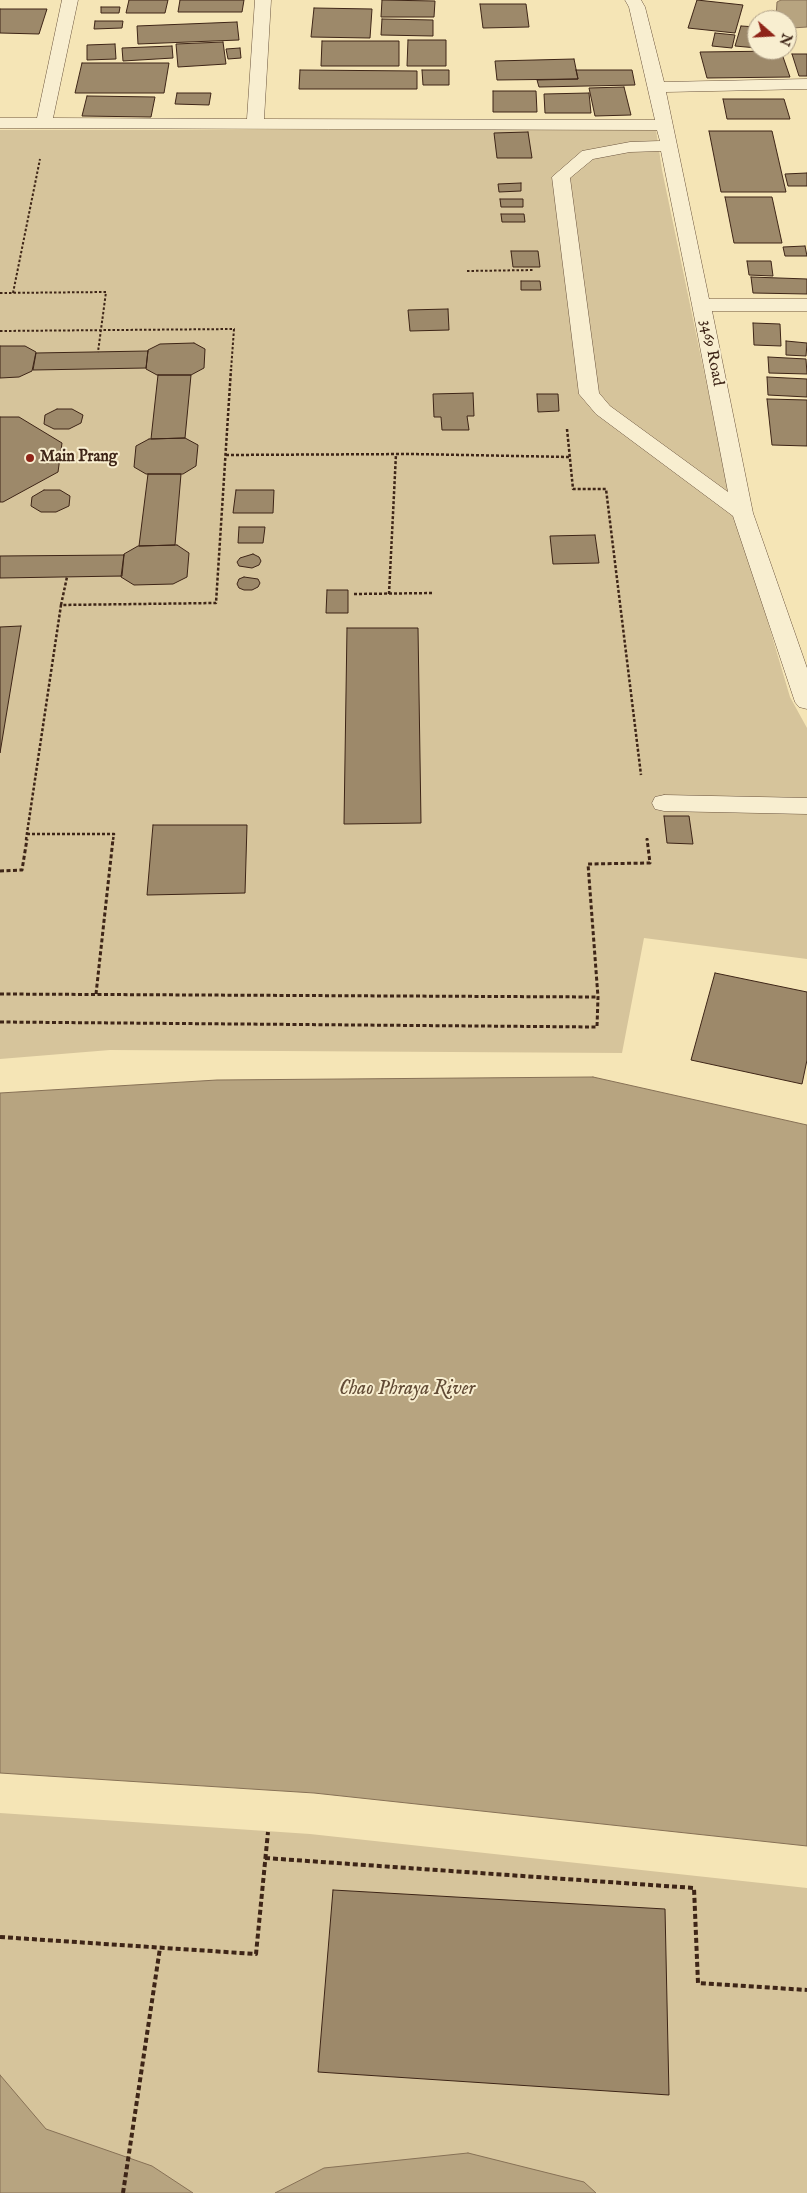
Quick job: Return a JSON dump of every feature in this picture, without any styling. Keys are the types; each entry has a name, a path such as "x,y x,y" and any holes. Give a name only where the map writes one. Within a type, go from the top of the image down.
{"street":[{"path":"44,123 70,0"},
{"path":"255,124 263,0"},
{"name":"3469 Road","path":"633,0 637,7 647,43 657,87 743,513 807,702"},
{"path":"657,87 807,84"},
{"path":"0,123 665,125"},
{"path":"669,146 630,148 588,155 561,177 589,394 603,410 743,513"},
{"path":"701,305 807,306"},
{"path":"664,803 807,806"}],"path":[{"path":"13,293 41,154"},
{"path":"467,271 573,270"},
{"path":"0,293 106,292 98,352"},
{"path":"0,331 234,329 216,603 61,605"},
{"path":"589,394 564,402 573,489 606,489 642,784"},
{"path":"226,455 396,454 570,457"},
{"path":"389,594 396,454"},
{"path":"0,871 22,870 61,605 67,577"},
{"path":"354,594 434,593"},
{"path":"0,1022 597,1027 598,997 588,864 650,863 646,829"},
{"path":"27,834 114,834 96,994"},
{"path":"0,994 598,997"},
{"path":"0,1937 256,1954 268,1832"},
{"path":"265,1858 694,1888 698,1983 807,1990"},
{"path":"123,2193 160,1948"}],"shaded area":[{"path":"0,130 656,130 662,170 728,487 790,697 807,728 807,959 644,938 622,1053 110,1050 0,1059"},
{"path":"0,1813 310,1834 807,1888 807,2193 0,2193"}],"water":[{"path":"781,0 807,0 807,27 797,28 797,10 776,10 777,2"},
{"name":"Chao Phraya River","path":"593,1077 807,1125 807,1846 314,1793 0,1773 0,1093 217,1080"},
{"path":"0,2075 46,2129 152,2166 193,2193 0,2193"},
{"path":"468,2153 584,2182 596,2193 275,2193 324,2168"}],"building":[{"path":"129,0 168,0 165,13 126,13"},
{"path":"180,0 244,0 242,12 178,12"},
{"path":"382,0 435,1 434,17 381,17"},
{"path":"697,0 743,5 735,33 688,28"},
{"path":"480,4 526,4 529,27 483,28"},
{"path":"101,7 120,7 119,13 101,13"},
{"path":"314,8 372,9 370,38 311,37"},
{"path":"0,9 47,9 39,34 0,33"},
{"path":"382,19 433,20 433,36 381,35"},
{"path":"95,21 123,21 122,28 94,29"},
{"path":"237,22 239,40 138,44 137,26"},
{"path":"741,26 747,26 747,47 735,46"},
{"path":"715,33 735,35 732,48 712,46"},
{"path":"408,40 446,40 446,66 407,66"},
{"path":"322,41 399,41 399,66 321,66"},
{"path":"223,42 226,64 178,67 176,44"},
{"path":"115,44 116,59 87,60 87,45"},
{"path":"172,46 173,58 123,61 122,48"},
{"path":"240,48 241,58 228,59 226,49"},
{"path":"747,51 747,60 784,60 790,77 707,78 700,52"},
{"path":"797,54 807,54 807,76 799,76 794,60 797,60"},
{"path":"574,59 578,79 497,80 495,61"},
{"path":"82,63 169,63 164,93 75,93"},
{"path":"300,70 417,71 417,89 299,89"},
{"path":"422,70 449,70 449,85 423,85"},
{"path":"576,70 632,70 635,85 539,87 537,80 578,79"},
{"path":"624,87 631,115 595,116 589,88"},
{"path":"493,91 536,91 537,112 493,112"},
{"path":"177,93 211,93 209,105 175,104"},
{"path":"589,93 591,113 545,113 544,94"},
{"path":"87,96 155,97 151,117 82,116"},
{"path":"723,99 784,99 790,119 727,119"},
{"path":"709,131 772,131 786,192 721,192"},
{"path":"528,132 532,158 497,158 494,133"},
{"path":"807,173 807,186 788,186 785,174"},
{"path":"521,183 521,191 499,192 498,184"},
{"path":"725,197 772,197 782,243 734,243"},
{"path":"500,199 523,199 523,207 501,207"},
{"path":"501,214 524,214 525,222 502,222"},
{"path":"805,246 807,256 785,256 783,247"},
{"path":"511,251 538,251 540,267 513,267"},
{"path":"747,261 771,261 773,276 749,275"},
{"path":"751,277 807,279 807,294 753,293"},
{"path":"521,281 540,281 541,290 521,290"},
{"path":"448,309 449,330 410,331 408,310"},
{"path":"753,323 780,324 781,346 754,345"},
{"path":"786,341 807,343 806,356 786,355"},
{"path":"194,343 205,349 204,368 191,375 157,375 146,369 148,350 160,344"},
{"path":"0,346 25,346 36,352 32,371 19,377 0,378"},
{"path":"148,351 146,368 33,370 36,353"},
{"path":"768,357 806,359 807,374 769,373"},
{"path":"158,375 191,375 185,438 151,439"},
{"path":"767,377 807,379 807,397 768,395"},
{"path":"473,393 474,416 467,416 469,430 442,430 441,417 434,417 433,394"},
{"path":"537,394 558,394 559,411 538,412"},
{"path":"767,399 807,400 807,446 772,445"},
{"path":"57,409 72,409 83,415 81,423 69,429 54,429 44,424 45,415"},
{"name":"Main Prang","path":"0,417 19,417 62,443 58,472 3,502 0,502"},
{"path":"185,438 198,445 196,466 183,474 146,474 134,467 136,446 149,439"},
{"path":"148,474 181,474 175,545 139,546"},
{"path":"44,490 60,490 70,496 69,506 56,512 41,512 31,506 32,497"},
{"path":"236,490 274,490 273,513 233,513"},
{"path":"239,527 265,527 263,543 238,543"},
{"path":"595,535 599,563 553,564 550,536"},
{"path":"177,545 189,553 187,577 173,584 134,585 121,577 124,554 138,546"},
{"path":"253,554 259,557 261,561 259,565 252,568 239,566 237,562 240,558"},
{"path":"124,555 122,576 0,578 0,556"},
{"path":"244,577 258,579 260,583 258,587 252,590 239,588 237,584 239,579"},
{"path":"327,590 348,590 348,613 326,613"},
{"path":"21,626 0,753 0,627"},
{"path":"347,628 418,628 421,823 344,824"},
{"path":"664,816 689,816 693,844 667,843"},
{"path":"153,825 247,825 245,893 147,895"},
{"path":"715,973 807,992 807,1060 802,1084 691,1060"},
{"path":"333,1890 665,1909 669,2095 318,2072"}],"place":[{"name":"Main Prang","path":"30,458"}]}
